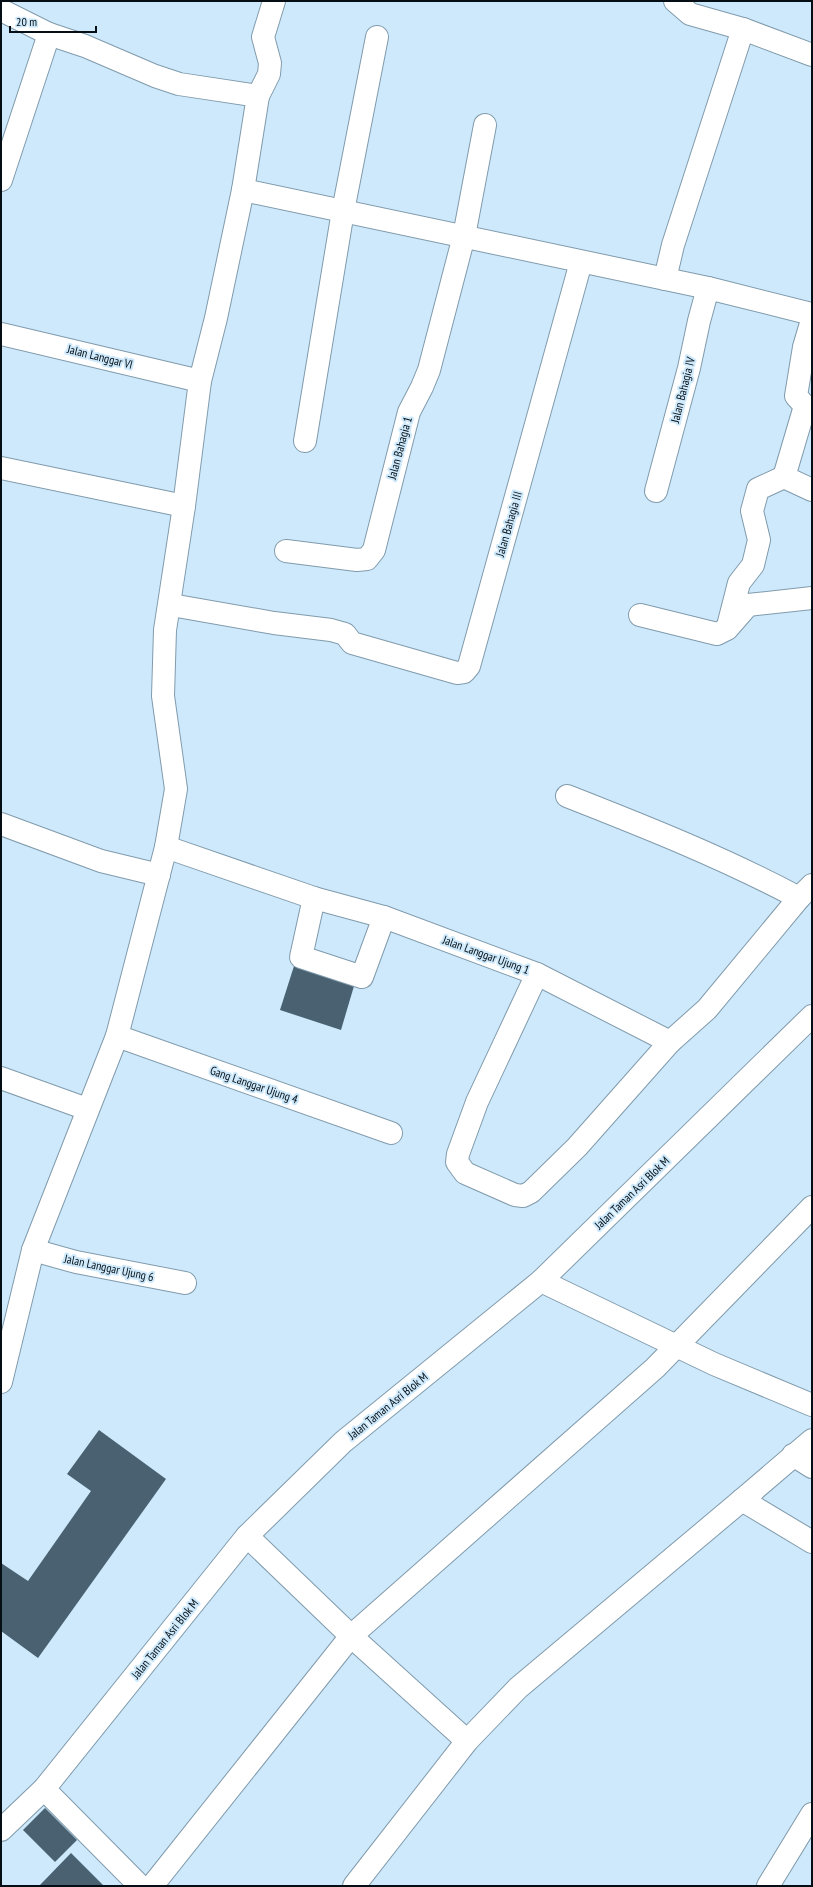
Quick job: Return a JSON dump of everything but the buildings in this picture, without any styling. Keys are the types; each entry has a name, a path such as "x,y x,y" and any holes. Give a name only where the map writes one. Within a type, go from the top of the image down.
{"street":[{"path":"1,1382 33,1250 87,1109 117,1036 166,847 176,789 162,696 165,630 184,506 200,381 216,318 242,190 258,96 269,74 270,63 262,37 274,1"},
{"path":"675,1 690,14 743,29 812,55"},
{"path":"1,10 49,34 85,46 155,76 179,84 258,96"},
{"path":"665,279 673,245 743,29"},
{"path":"1,180 49,34"},
{"path":"305,441 343,211 377,37"},
{"name":"Jalan Bahagia 1","path":"286,551 357,560 366,559 374,550 409,412 429,370 464,236 485,125"},
{"path":"242,190 708,288 812,314"},
{"name":"Jalan Bahagia III","path":"170,603 177,606 274,623 331,630 345,634 352,643 457,673 464,672 469,666 581,262"},
{"name":"Jalan Bahagia IV","path":"656,492 689,368 699,320 708,288"},
{"path":"727,629 739,583 753,565 759,540 752,511 758,489 784,477 805,406 796,396 807,364 812,320"},
{"name":"Jalan Langgar VI","path":"1,334 200,381"},
{"path":"1,468 184,506"},
{"path":"784,477 812,490"},
{"path":"640,615 717,634 727,629 748,605 812,598"},
{"path":"537,974 670,1042 707,1009 805,891 763,879 704,851 567,796"},
{"path":"1,824 101,861 159,875"},
{"name":"Jalan Langgar Ujung 1","path":"166,847 314,898 384,917 537,974 477,1102 458,1154 457,1162 465,1174 515,1195 523,1196 531,1192 577,1147 670,1042"},
{"path":"314,898 301,957 362,977 384,917"},
{"name":"Jalan Taman Asri Blok M","path":"1,1830 44,1789 247,1536 342,1442 541,1281 812,1016"},
{"name":"Gang Langgar Ujung 4","path":"117,1036 391,1133"},
{"path":"1,1078 87,1109"},
{"path":"152,1886 351,1636 649,1373 812,1207"},
{"name":"Jalan Langgar Ujung 6","path":"33,1250 76,1262 185,1283"},
{"path":"541,1281 714,1364 812,1405"},
{"path":"354,1886 467,1741 518,1688 812,1440"},
{"path":"793,1456 812,1467"},
{"path":"742,1500 812,1542"},
{"path":"247,1536 351,1636 467,1741"},
{"path":"44,1789 140,1886"},
{"path":"768,1886 812,1814"}]}
